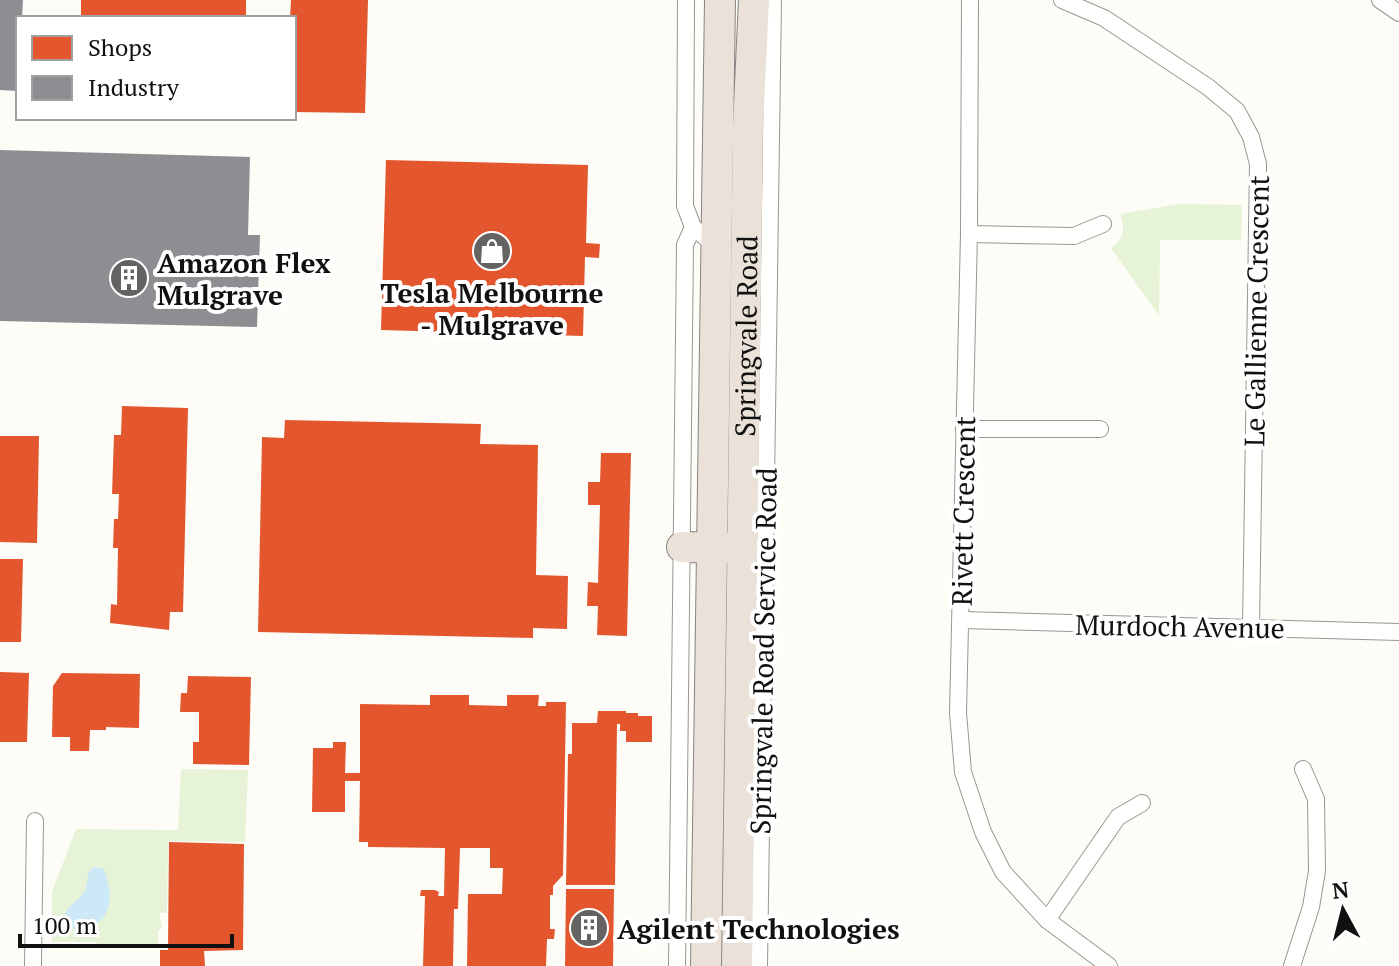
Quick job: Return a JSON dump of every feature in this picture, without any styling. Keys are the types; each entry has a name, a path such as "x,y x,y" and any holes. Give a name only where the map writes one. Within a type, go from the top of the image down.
{"highway":[{"name":"Springvale Road","path":"720,0 745,180 717,247 716,305 727,548 752,673 737,966"},
{"name":"Springvale Road","path":"706,966 754,0"},
{"path":"682,547 727,548"}],"street":[{"name":"Springvale Road","path":"686,0 685,206 693,227 717,247"},
{"name":"Springvale Road Service Road","path":"759,966 745,180 773,0"},
{"name":"Rivett Crescent","path":"970,0 969,234 958,713 963,772 983,832 1003,872 1047,920 1109,966"},
{"name":"Le Gallienne Crescent","path":"1062,0 1104,18 1208,87 1237,111 1251,137 1258,164 1251,627"},
{"path":"1380,0 1399,13"},
{"path":"969,234 1074,236 1103,224"},
{"name":"Springvale Road","path":"682,547 685,245 693,227"},
{"name":"Springvale Road","path":"685,327 716,305"},
{"path":"964,429 1100,429"},
{"path":"677,966 682,547"},
{"name":"Murdoch Avenue","path":"962,620 1399,632"},
{"path":"1292,966 1311,907 1317,871 1316,799 1303,769"},
{"path":"1047,920 1118,817 1142,803"},
{"path":"33,966 35,821"}],"green space":[{"path":"1179,204 1242,205 1241,240 1160,240 1159,316 1111,248 1123,233 1120,214"},
{"path":"181,769 248,770 245,842 168,841 167,913 159,913 162,927 158,931 158,948 97,947 96,942 52,942 52,892 76,829 178,830"}],"water":[{"path":"94,867 104,869 109,890 108,909 97,924 76,930 68,924 65,914 82,895"}],"building: Shops":[{"path":"81,0 246,0 246,16 81,16"},
{"path":"291,0 368,0 365,113 296,112 296,16 290,16"},
{"name":"Tesla Melbourne - Mulgrave","path":"386,160 588,165 586,243 600,244 599,258 585,257 583,336 381,330"},
{"path":"122,406 188,408 183,612 170,612 169,630 110,623 111,604 117,605 118,548 113,548 119,494 112,494 114,435 121,435"},
{"path":"285,420 481,424 480,444 538,445 536,575 568,576 567,629 533,628 533,638 258,632 262,437 284,438"},
{"path":"0,436 39,436 37,543 0,542"},
{"path":"601,453 631,453 627,636 597,635 598,606 587,606 588,582 598,583 600,505 588,505 588,482 600,482"},
{"path":"0,559 23,559 21,642 0,642"},
{"path":"0,672 29,673 27,742 0,742"},
{"path":"62,673 140,674 139,728 90,730 89,751 70,751 70,737 52,737 53,686"},
{"path":"188,676 251,677 249,765 193,764 193,742 199,742 199,712 180,712 181,693 187,693"},
{"path":"430,695 469,695 469,705 507,706 507,695 539,695 538,706 546,706 546,702 566,702 563,875 553,886 553,895 550,895 550,929 555,929 554,939 547,939 546,966 467,966 468,894 502,894 503,868 490,868 490,848 460,848 453,966 423,966 425,896 420,896 421,890 435,890 439,892 438,896 444,896 445,848 368,847 368,842 359,842 360,781 345,781 345,812 312,812 313,748 333,748 333,742 346,742 345,773 360,773 360,704 430,705"},
{"path":"598,711 626,711 638,713 638,716 652,716 652,742 626,742 626,731 620,731 620,724 617,724 615,885 566,885 568,754 572,754 572,723 597,723"},
{"path":"169,842 244,844 243,950 204,951 205,966 160,966 160,950 168,950"},
{"name":"Agilent Technologies","path":"566,889 614,889 613,966 565,966"}],"building: Industry":[{"path":"0,0 23,0 22,16 16,16 16,91 0,90"},
{"name":"Amazon Flex Mulgrave","path":"0,150 250,157 248,235 260,235 257,327 0,321"}],"place":[{"name":"Tesla Melbourne - Mulgrave","path":"492,251"},
{"name":"Amazon Flex Mulgrave","path":"129,278"},
{"name":"Agilent Technologies","path":"589,928"}]}
